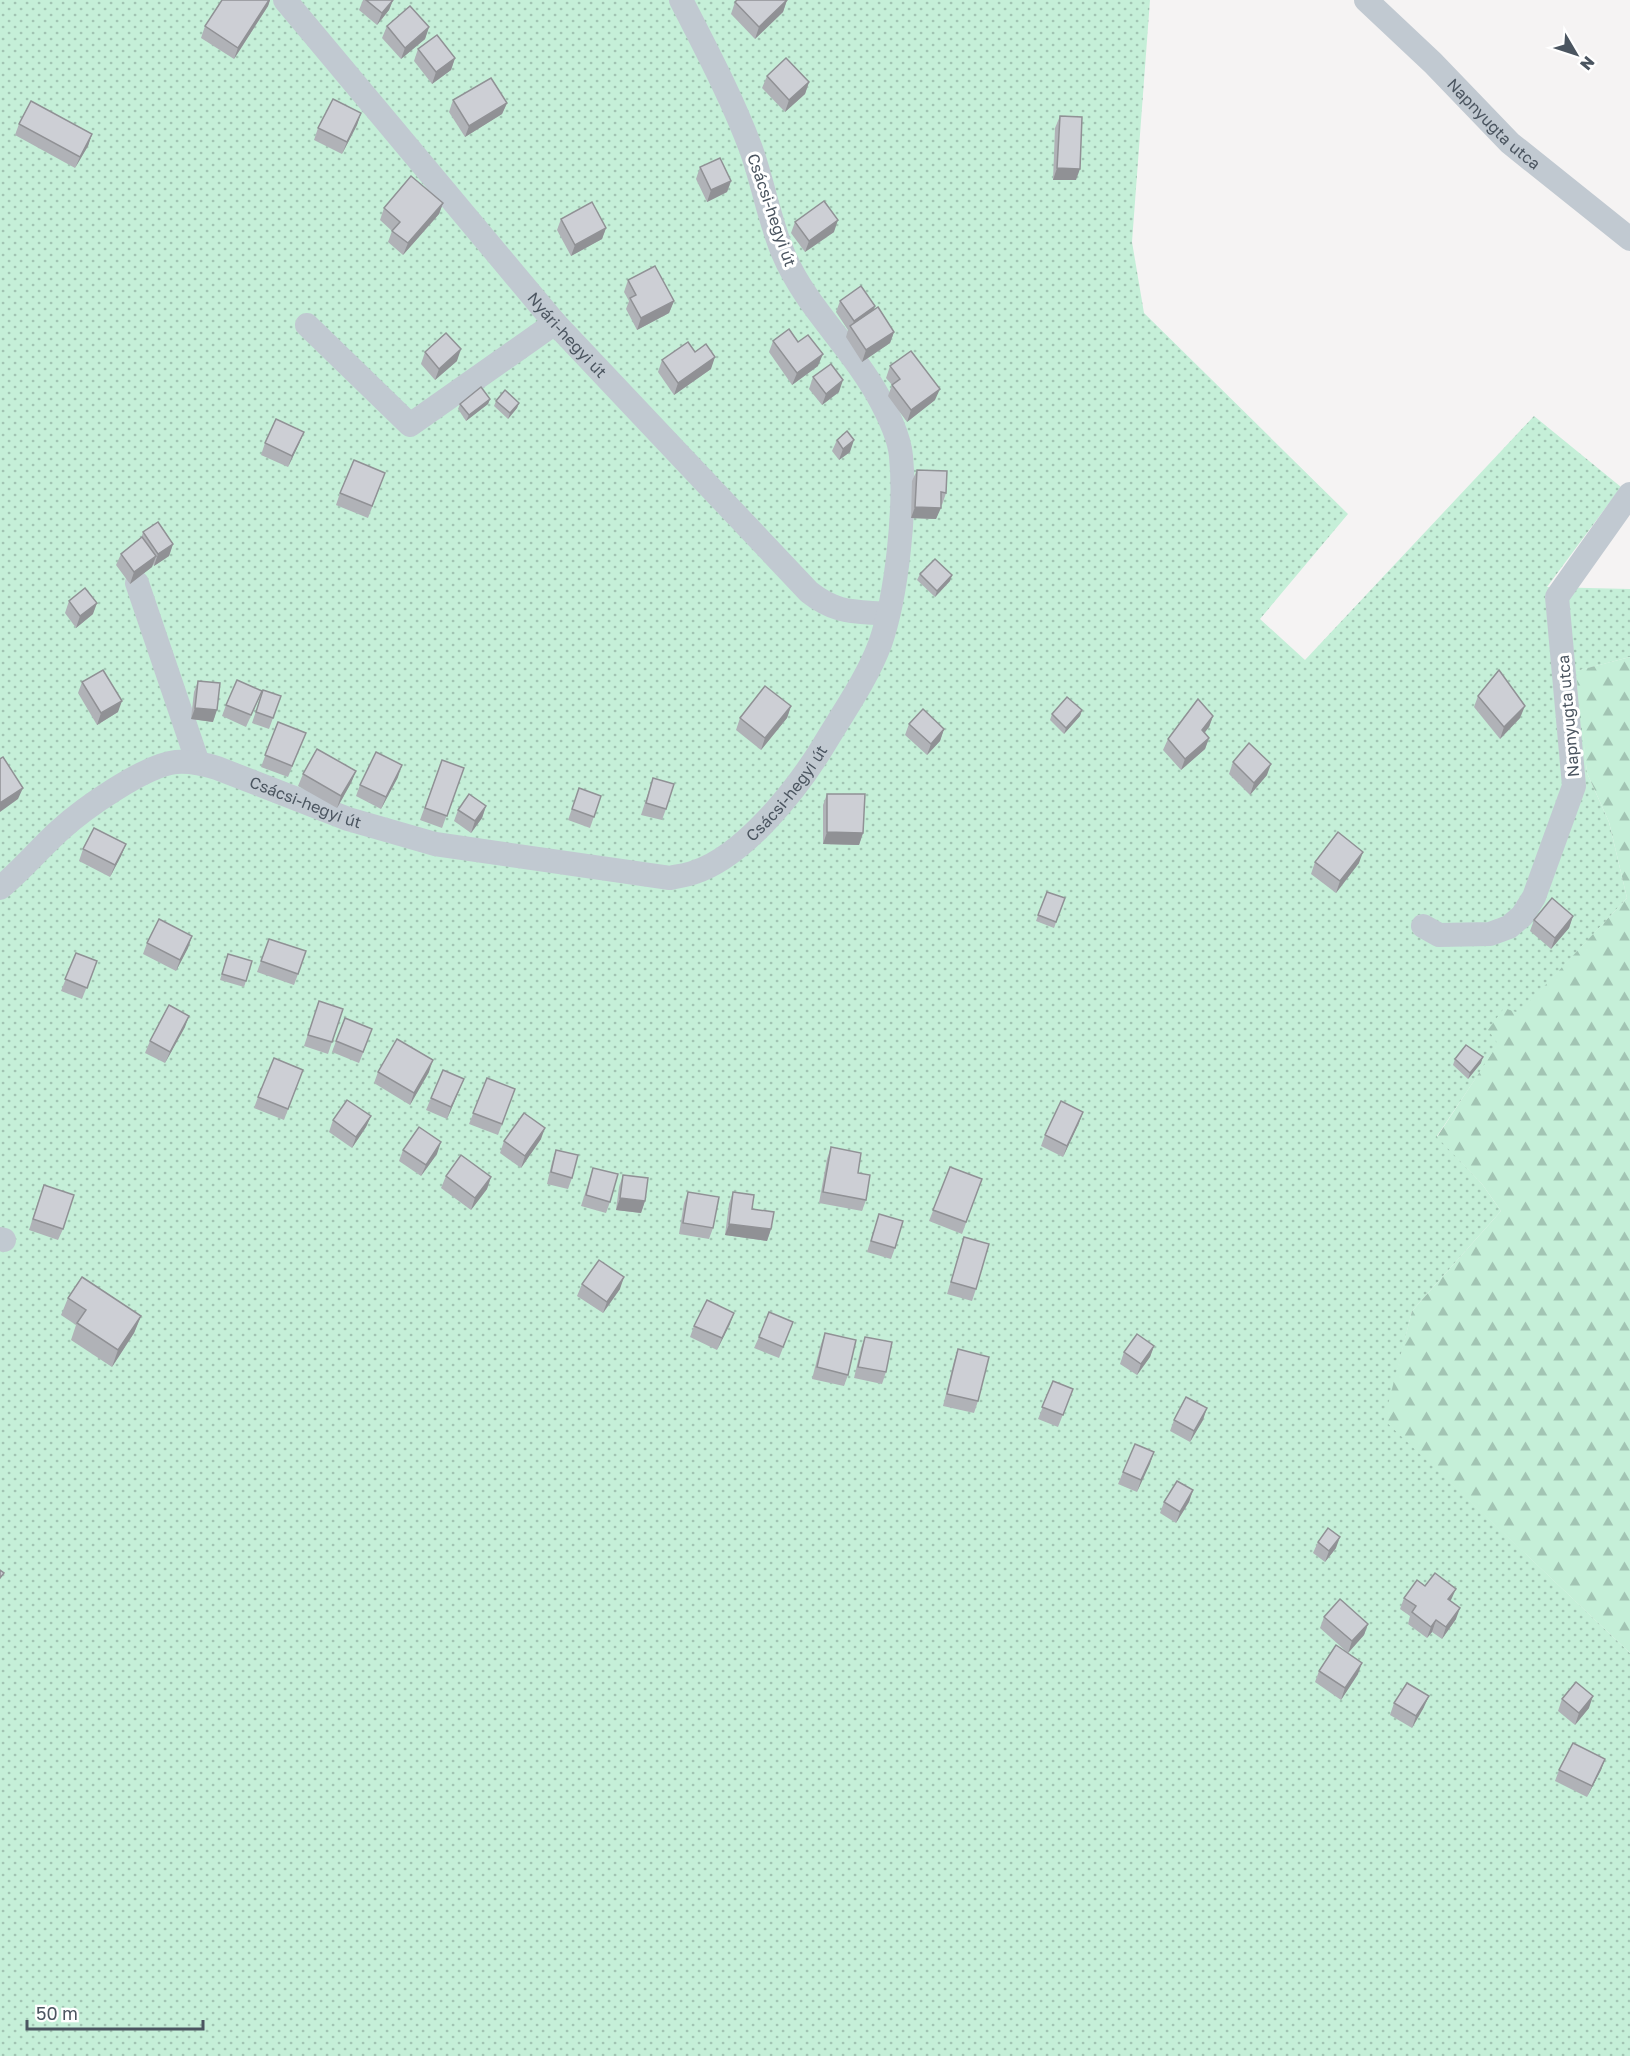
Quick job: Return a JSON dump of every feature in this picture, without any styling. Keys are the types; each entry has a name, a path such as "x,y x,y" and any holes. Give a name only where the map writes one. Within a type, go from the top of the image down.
{"street":[{"name":"Nyári-hegyi út","path":"285,0 555,323 809,592 827,606 838,610 888,614"},
{"name":"Csácsi-hegyi út","path":"0,888 26,867 73,820 135,778 175,762 198,763 348,819 435,844 670,878 697,872 721,859 778,809 792,792 805,775 866,676 880,644 888,614 899,540 901,454 890,420 858,366 809,303 783,253 751,149 724,83 681,0"},
{"name":"Napnyugta utca","path":"1366,0 1433,63 1510,143 1630,239"},
{"path":"307,325 411,425 555,323"},
{"name":"Napnyugta utca","path":"1423,926 1439,935 1490,934 1515,921 1534,897 1574,786 1557,597 1630,494"},
{"path":"137,583 198,763"}],"green space":[{"path":"0,0 1150,0 1132,242 1144,313 1348,514 1260,619 1305,660 1534,416 1621,487 1547,587 1630,589 1630,657 1577,671 1587,773 1609,822 1627,898 1519,1014 1437,1136 1482,1184 1501,1211 1412,1311 1385,1420 1630,1653 1630,2056 0,2056"},
{"path":"1630,657 1630,1653 1384,1420 1412,1311 1501,1211 1482,1184 1437,1137 1498,1044 1488,1030 1504,1008 1519,1013 1627,898 1609,822 1587,773 1576,671"}],"building":[{"path":"222,0 269,0 238,48 205,26"},
{"path":"366,0 393,0 382,13"},
{"path":"737,0 787,0 759,27 735,2"},
{"path":"410,6 429,27 405,48 387,26"},
{"path":"437,35 455,58 436,72 418,49"},
{"path":"786,58 809,82 789,100 767,76"},
{"path":"491,78 507,103 469,126 453,100"},
{"path":"333,99 361,113 347,142 318,128"},
{"path":"31,101 92,134 80,157 19,124"},
{"path":"1060,116 1082,117 1080,169 1057,168"},
{"path":"720,158 731,181 711,190 700,167"},
{"path":"411,176 443,203 408,243 392,231 400,222 384,208"},
{"path":"824,201 838,220 809,241 795,222"},
{"path":"592,202 606,228 575,245 561,219"},
{"path":"655,266 674,301 641,318 630,298 636,295 628,280"},
{"path":"861,286 875,306 854,321 840,301"},
{"path":"878,307 894,332 866,350 850,326"},
{"path":"789,329 798,342 808,335 823,354 797,373 773,341"},
{"path":"446,333 461,349 439,369 425,352"},
{"path":"688,342 695,352 706,344 715,357 678,383 662,360"},
{"path":"911,351 940,389 911,410 892,385 900,379 890,366"},
{"path":"831,364 843,380 826,394 813,377"},
{"path":"481,387 490,399 469,415 460,404"},
{"path":"505,390 519,403 510,413 496,401"},
{"path":"276,419 304,432 292,456 265,443"},
{"path":"847,431 854,440 843,449 837,440"},
{"path":"354,460 385,473 372,506 340,493"},
{"path":"917,470 947,471 946,493 941,492 941,508 915,507"},
{"path":"158,522 173,544 158,554 143,532"},
{"path":"142,537 156,556 134,572 121,554"},
{"path":"935,559 952,575 937,591 920,574"},
{"path":"85,588 97,603 80,616 69,601"},
{"path":"103,670 122,701 101,713 82,682"},
{"path":"1499,670 1525,706 1504,727 1478,696"},
{"path":"237,680 262,691 251,715 226,705"},
{"path":"198,681 220,683 217,710 195,708"},
{"path":"765,686 791,706 765,738 740,718"},
{"path":"263,690 281,696 273,718 256,712"},
{"path":"1067,697 1082,710 1066,728 1052,714"},
{"path":"1198,699 1213,716 1202,730 1209,738 1185,759 1168,739"},
{"path":"923,709 944,729 931,744 909,724"},
{"path":"278,722 306,733 292,766 265,755"},
{"path":"1249,743 1271,764 1254,783 1233,762"},
{"path":"317,749 356,771 341,796 303,774"},
{"path":"376,752 402,765 386,797 360,785"},
{"path":"3,757 23,788 0,803 0,759"},
{"path":"442,760 464,768 447,816 425,808"},
{"path":"653,778 674,784 666,809 646,803"},
{"path":"579,788 601,796 594,817 572,809"},
{"path":"469,794 486,806 475,821 458,810"},
{"path":"827,794 865,794 863,833 827,832"},
{"path":"94,828 126,844 115,865 83,849"},
{"path":"1338,832 1363,852 1340,881 1315,862"},
{"path":"1047,892 1065,898 1056,922 1038,915"},
{"path":"1552,898 1573,916 1555,938 1534,920"},
{"path":"159,919 192,936 180,960 147,943"},
{"path":"269,939 306,951 298,974 261,961"},
{"path":"76,953 97,961 87,988 65,979"},
{"path":"228,954 252,961 246,981 222,974"},
{"path":"319,1001 343,1009 332,1042 308,1035"},
{"path":"169,1005 189,1016 170,1052 150,1041"},
{"path":"345,1018 372,1029 363,1052 336,1041"},
{"path":"397,1039 433,1060 414,1093 378,1072"},
{"path":"1466,1045 1483,1057 1470,1073 1455,1059"},
{"path":"274,1058 303,1070 288,1109 258,1097"},
{"path":"443,1070 464,1079 451,1107 431,1098"},
{"path":"487,1078 515,1089 502,1124 473,1113"},
{"path":"347,1100 371,1116 356,1137 333,1120"},
{"path":"1061,1101 1083,1112 1067,1146 1045,1135"},
{"path":"524,1113 545,1128 525,1156 504,1141"},
{"path":"419,1127 441,1142 426,1165 403,1150"},
{"path":"831,1147 861,1153 858,1173 870,1175 866,1200 823,1192"},
{"path":"556,1150 578,1155 572,1178 551,1172"},
{"path":"461,1155 491,1177 475,1198 446,1176"},
{"path":"950,1167 982,1179 966,1222 933,1210"},
{"path":"593,1168 618,1174 610,1202 586,1195"},
{"path":"623,1175 648,1178 645,1201 620,1198"},
{"path":"44,1185 74,1195 63,1229 33,1219"},
{"path":"688,1192 719,1197 713,1228 683,1223"},
{"path":"733,1192 754,1195 752,1209 774,1212 771,1229 729,1224"},
{"path":"879,1214 903,1221 895,1248 871,1241"},
{"path":"964,1237 989,1244 976,1289 951,1282"},
{"path":"599,1260 624,1277 607,1302 582,1284"},
{"path":"82,1277 141,1316 118,1350 77,1323 86,1310 68,1298"},
{"path":"707,1300 734,1313 722,1338 694,1326"},
{"path":"769,1312 793,1322 783,1347 759,1337"},
{"path":"825,1333 856,1340 848,1375 817,1367"},
{"path":"1137,1334 1154,1346 1141,1364 1124,1352"},
{"path":"865,1337 892,1342 886,1372 858,1367"},
{"path":"958,1349 989,1357 978,1401 947,1394"},
{"path":"1053,1381 1073,1389 1063,1415 1042,1407"},
{"path":"1186,1397 1207,1408 1194,1431 1174,1420"},
{"path":"1135,1444 1154,1452 1141,1480 1123,1472"},
{"path":"1177,1481 1193,1490 1180,1512 1164,1502"},
{"path":"1328,1528 1340,1537 1329,1551 1318,1542"},
{"path":"1435,1573 1456,1589 1448,1599 1460,1608 1446,1627 1436,1620 1431,1627 1412,1612 1416,1606 1404,1598 1417,1580 1425,1586"},
{"path":"1340,1599 1368,1624 1352,1641 1324,1617"},
{"path":"1336,1645 1362,1663 1345,1688 1319,1671"},
{"path":"1576,1682 1593,1696 1579,1713 1562,1699"},
{"path":"1407,1683 1429,1696 1416,1716 1394,1703"},
{"path":"1573,1743 1605,1759 1592,1786 1559,1770"}]}
